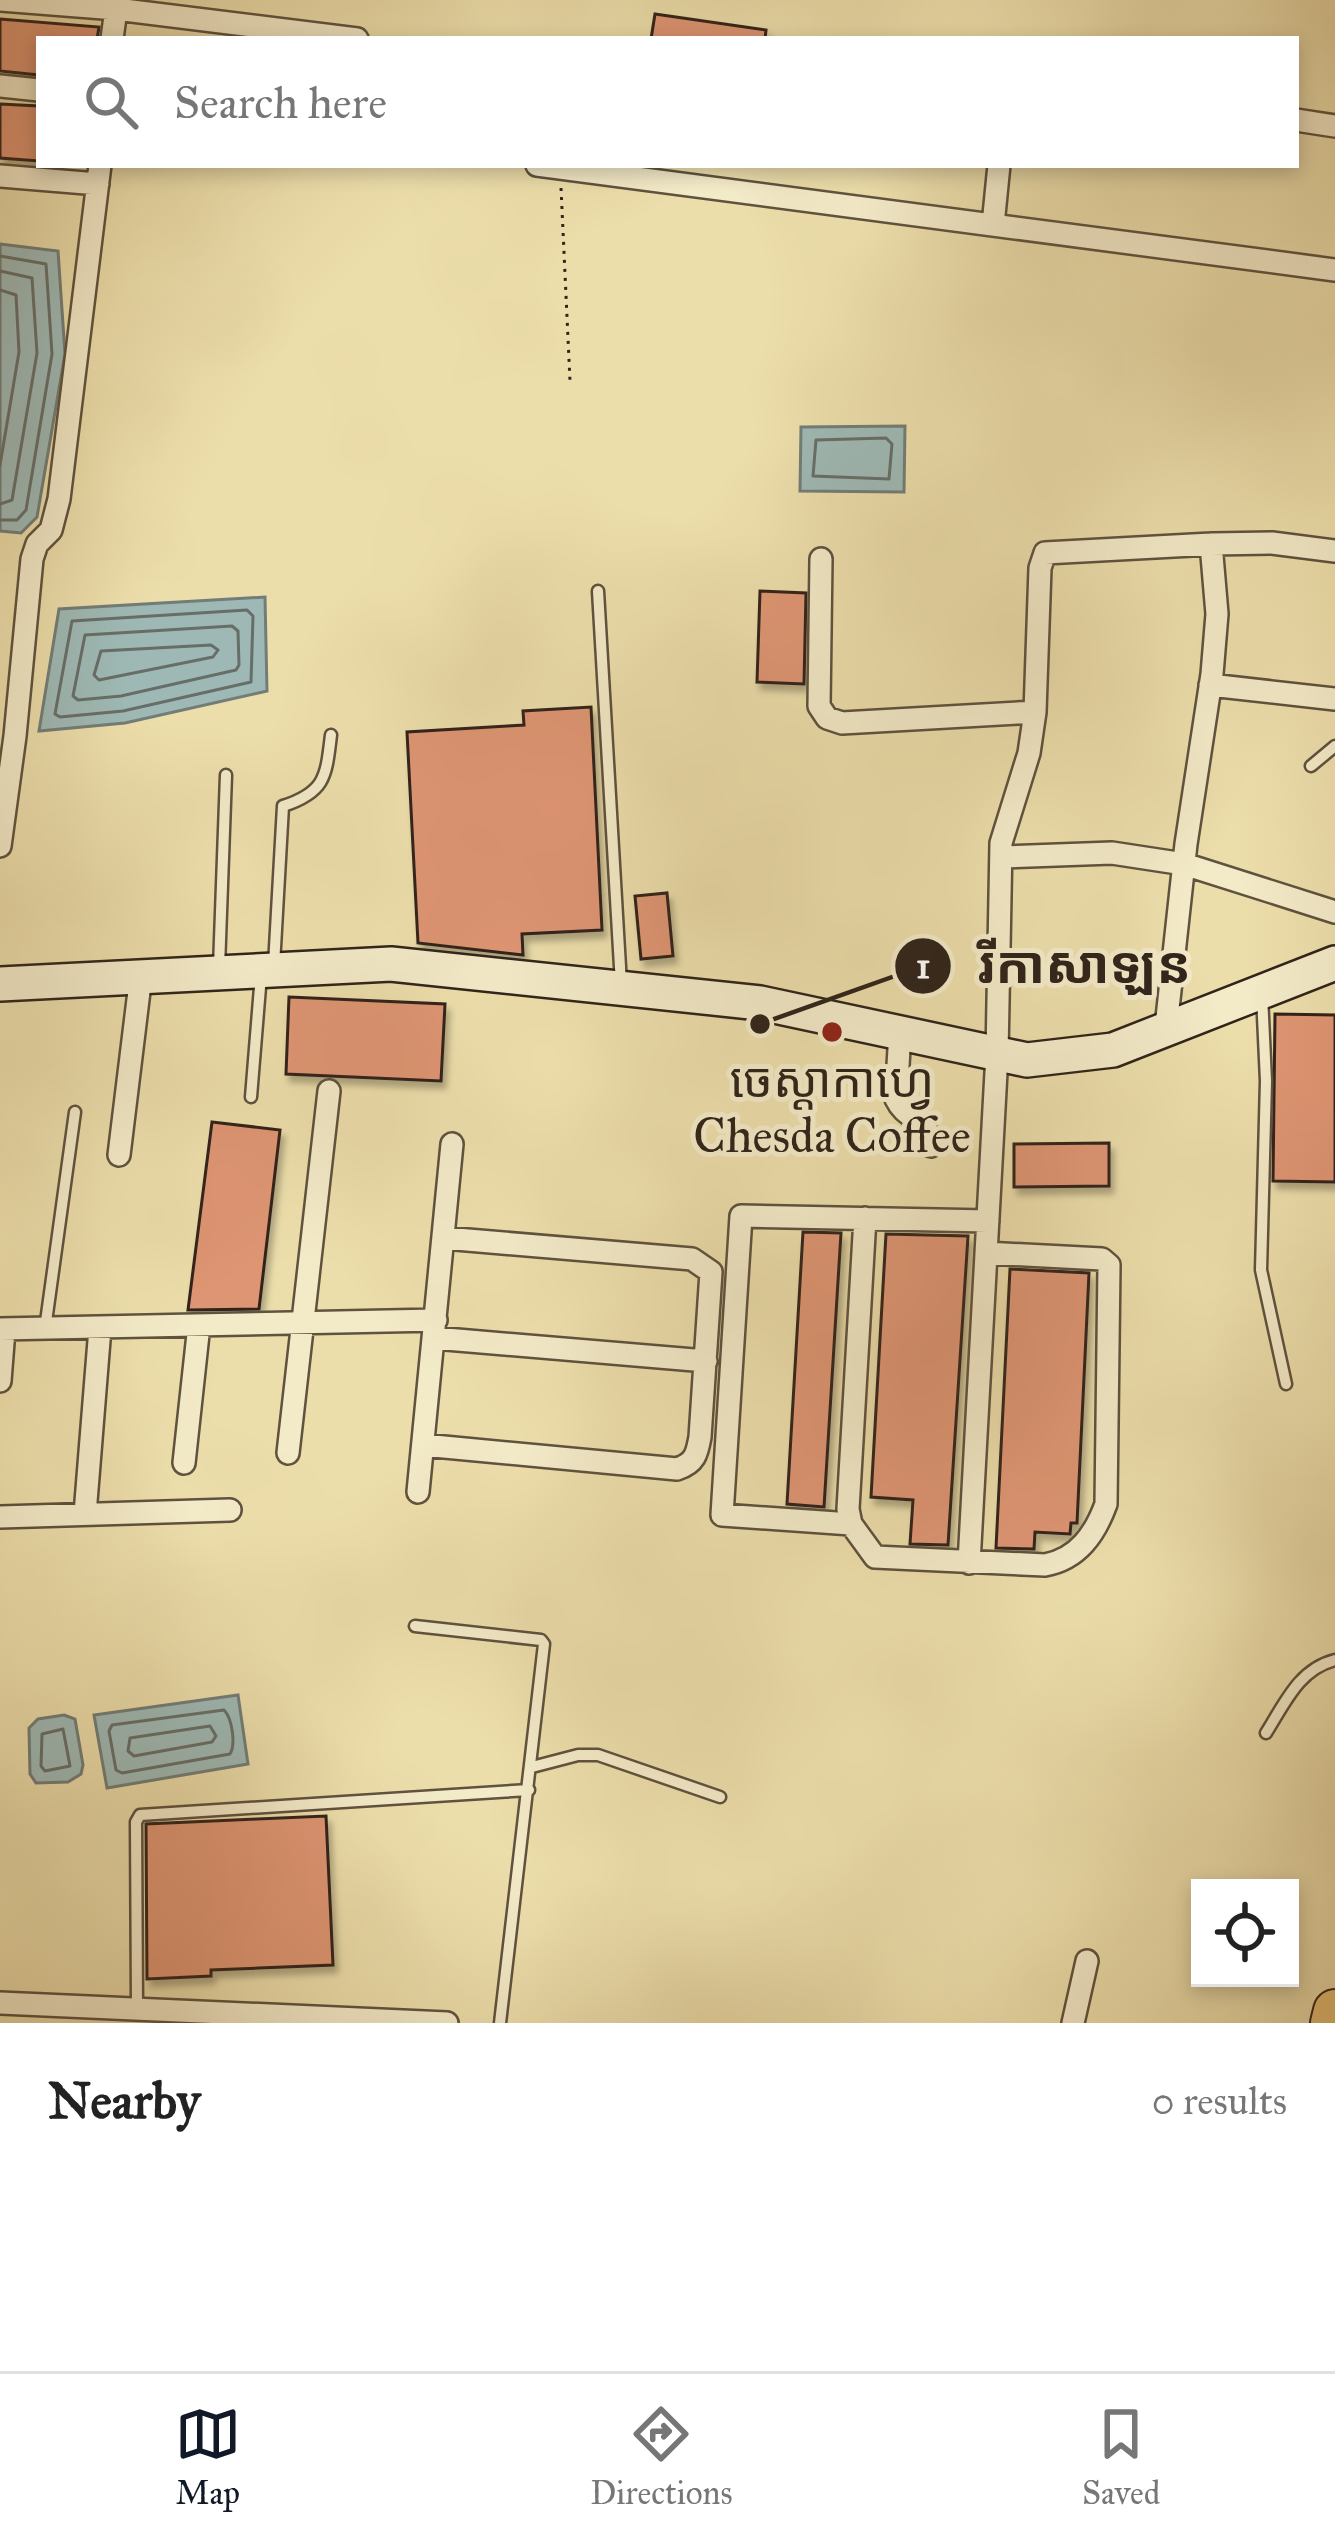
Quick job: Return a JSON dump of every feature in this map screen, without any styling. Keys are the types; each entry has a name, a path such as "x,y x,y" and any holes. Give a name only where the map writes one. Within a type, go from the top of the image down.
{"highway":[{"path":"1332,2023 1335,2011"}],"street":[{"path":"2,0 333,36"},
{"path":"112,36 116,9"},
{"path":"0,86 36,90"},
{"path":"1299,120 1335,126"},
{"path":"568,168 1335,270"},
{"path":"993,226 999,168"},
{"path":"0,176 99,175 59,499 51,530 32,559 8,735 0,846"},
{"path":"969,1563 997,1054 1001,857 1035,712 1040,568 1045,553 1272,543 1335,550"},
{"path":"1166,1027 1217,614 1211,544"},
{"path":"820,559 819,706 827,718 842,723 1035,712"},
{"path":"1210,685 1335,699"},
{"path":"1001,857 1112,853 1184,864 1335,912"},
{"path":"0,984 391,964 760,1003 1027,1060 1113,1050 1335,963"},
{"path":"119,1155 141,975"},
{"path":"900,1032 896,1099 901,1109 929,1130 931,1146"},
{"path":"288,1453 329,1091"},
{"path":"418,1492 452,1144"},
{"path":"851,1524 722,1515 741,1215 988,1221"},
{"path":"865,1218 848,1508 851,1524 875,1557 1059,1563 1073,1556 1094,1532 1108,1491 1109,1265 1102,1259 986,1253"},
{"path":"423,1444 677,1469 697,1456 711,1272 692,1259 444,1238"},
{"path":"0,1381 2,1330 303,1323 435,1329 706,1361"},
{"path":"184,1463 199,1325"},
{"path":"86,1514 100,1328"},
{"path":"0,1517 230,1510"},
{"path":"1072,2023 1088,1961"},
{"path":"0,2003 447,2023"}],"lane":[{"path":"598,591 621,989"},
{"path":"251,1097 283,806 315,790 326,778 331,735"},
{"path":"1310,766 1335,746"},
{"path":"219,970 226,776"},
{"path":"1262,992 1266,1082 1261,1270 1286,1384"},
{"path":"44,1329 75,1112"},
{"path":"415,1627 544,1644 500,2023"},
{"path":"1266,1733 1303,1676 1314,1666 1335,1660"},
{"path":"532,1767 598,1755 720,1796"},
{"path":"137,2008 136,1822 140,1815 529,1790"}],"path":[{"path":"553,168 570,381"}],"water":[{"path":"0,244 58,251 65,354 37,517 21,533 0,531"},
{"path":"905,426 904,492 800,491 801,427"},
{"path":"265,597 267,691 125,723 39,731 59,609"},
{"path":"238,1695 248,1764 107,1788 94,1715"},
{"path":"64,1715 75,1719 81,1774 68,1782 36,1783 30,1774 29,1728 38,1719"}],"building":[{"path":"655,14 766,30 765,36 651,36"},
{"path":"0,19 99,27 98,36 36,36 36,75 0,71"},
{"path":"0,104 36,106 36,161 0,158"},
{"path":"760,591 806,593 804,684 757,682"},
{"path":"591,707 602,930 522,934 523,955 418,943 407,732 524,725 523,711"},
{"path":"667,893 673,956 641,959 635,896"},
{"path":"289,997 445,1004 441,1081 286,1074"},
{"path":"1275,1014 1335,1015 1335,1182 1273,1181"},
{"path":"212,1122 280,1130 259,1309 188,1310"},
{"path":"1109,1143 1109,1186 1014,1187 1014,1144"},
{"path":"803,1232 841,1233 824,1507 787,1504"},
{"path":"886,1234 968,1236 948,1545 910,1544 913,1500 871,1497"},
{"path":"1010,1269 1089,1273 1077,1523 1071,1523 1070,1534 1035,1532 1034,1549 996,1548"},
{"path":"326,1816 333,1965 211,1970 211,1976 147,1979 146,1824"}],"place":[{"name":"រីកាសាឡន","path":"760,1024"},
{"name":"ចេស្ដាកាហ្វេ Chesda Coffee","path":"832,1032"}]}
